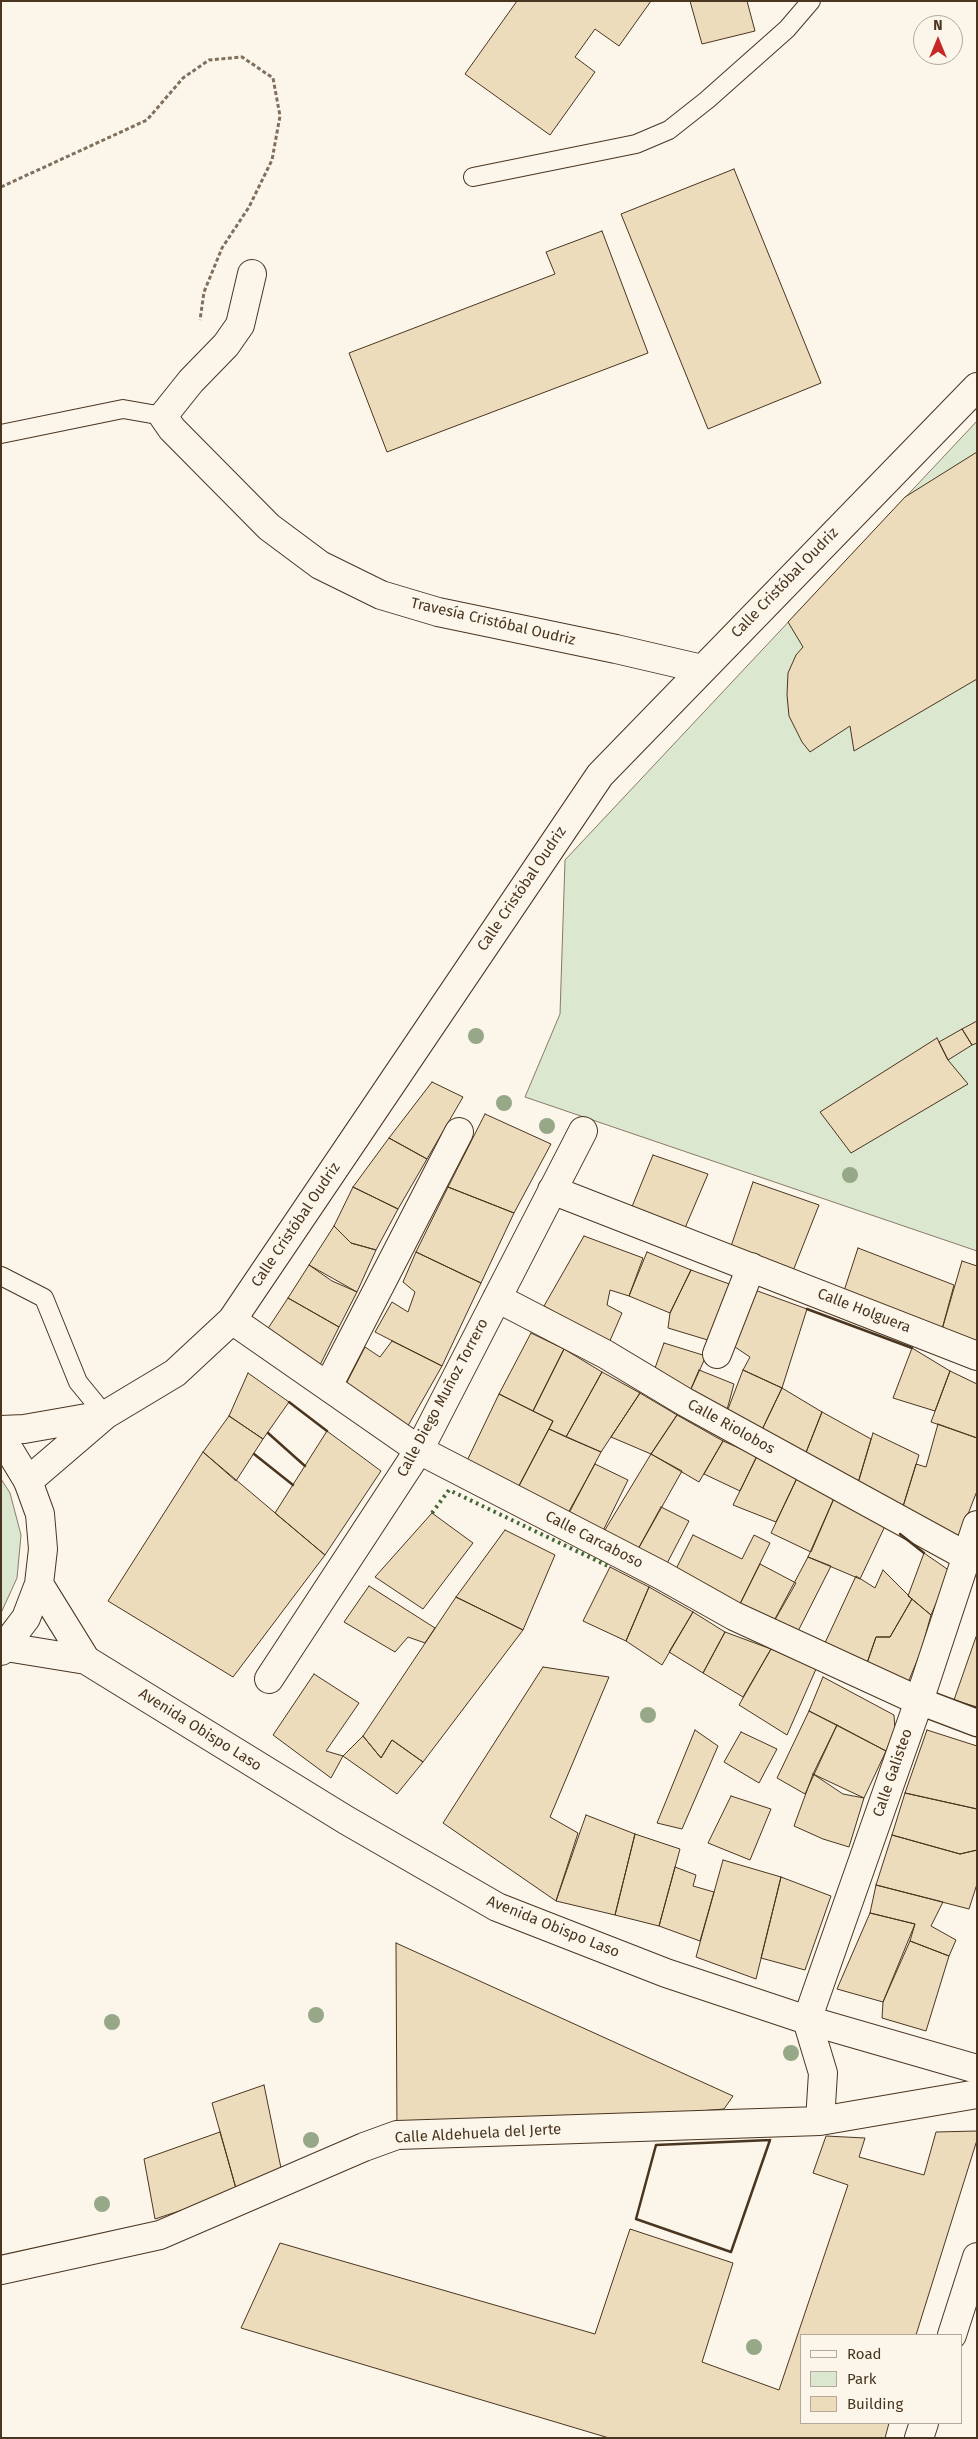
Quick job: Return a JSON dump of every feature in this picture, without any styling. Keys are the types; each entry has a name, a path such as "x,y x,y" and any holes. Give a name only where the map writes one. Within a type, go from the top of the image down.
{"street":[{"path":"163,416 206,365 226,345 240,325 252,274"},
{"name":"Calle Cristóbal Oudriz","path":"28,1480 105,1415 175,1373 232,1320 600,774 977,387"},
{"name":"Travesía Cristóbal Oudriz","path":"163,416 172,429 269,527 320,565 382,595 438,612 702,669"},
{"name":"Calle Diego Muñoz Torrero","path":"269,1679 419,1450 583,1131"},
{"path":"328,1386 459,1132"},
{"name":"Calle Holguera","path":"552,1190 977,1356"},
{"path":"717,1354 751,1267"},
{"name":"Calle Riolobos","path":"497,1298 605,1354 684,1402 966,1556"},
{"name":"Calle Carcaboso","path":"232,1320 419,1450 661,1575 734,1616 919,1702 977,1723"},
{"name":"Calle Cristóbal Oudriz","path":"1,1430 24,1429 105,1415"},
{"path":"1,1443 11,1453 28,1480 40,1514 43,1549 39,1584 26,1618 3,1649"},
{"name":"Calle Galisteo","path":"807,2020 919,1702 977,1525"},
{"name":"Avenida Obispo Laso","path":"39,1584 86,1660"},
{"name":"Avenida Obispo Laso","path":"3,1649 86,1660 346,1820 497,1907 666,1973 807,2020 977,2069"},
{"path":"807,2020 823,2073 820,2120"},
{"name":"Calle Aldehuela del Jerte","path":"1,2270 160,2235 364,2147 397,2135 820,2120 977,2094"},
{"path":"952,2334 977,2257"},
{"path":"919,2438 924,2424"}],"lane":[{"path":"474,177 636,144 670,130 779,36 811,1"},
{"path":"1,434 123,409 163,416"},
{"path":"1,1276 44,1298 78,1382 105,1415"}],"path":[{"path":"1,187 147,120 184,78 209,60 242,57 273,78 280,116 272,160 249,207 222,248 204,292 198,332 206,365"}],"green space":[{"path":"977,421 977,1251 525,1097 560,1014 565,860"},
{"path":"1,1479 10,1493 21,1535 17,1578 1,1613"}],"building":[{"path":"517,1 651,1 619,46 595,29 575,57 595,72 550,135 465,74"},
{"path":"690,1 747,1 755,31 702,44"},
{"path":"734,169 821,383 708,429 621,214"},
{"path":"602,231 648,353 387,452 349,353 555,274 546,252"},
{"path":"977,452 977,679 854,751 850,726 810,752 802,742 789,716 787,695 788,673 796,655 803,647 788,622 905,497"},
{"path":"977,1021 977,1043 972,1045 962,1029"},
{"path":"962,1029 972,1045 948,1060 939,1042"},
{"path":"937,1038 948,1060 968,1084 851,1153 820,1112"},
{"path":"432,1082 463,1097 427,1159 389,1138"},
{"path":"485,1114 551,1144 514,1213 448,1187"},
{"path":"389,1138 427,1159 398,1209 353,1187"},
{"path":"653,1155 708,1174 682,1235 629,1214"},
{"path":"753,1182 819,1205 791,1276 729,1252"},
{"path":"353,1187 398,1209 376,1250 351,1243 334,1226"},
{"path":"448,1187 514,1213 481,1283 416,1252"},
{"path":"334,1226 351,1243 376,1250 357,1292 332,1281 309,1265"},
{"path":"584,1236 643,1258 629,1296 610,1290 607,1305 622,1313 609,1343 544,1306"},
{"path":"858,1248 954,1285 941,1333 843,1294"},
{"path":"416,1252 481,1283 442,1366 375,1332 392,1302 408,1312 415,1292 403,1282"},
{"path":"647,1252 691,1270 670,1313 629,1296"},
{"path":"962,1261 977,1266 977,1348 941,1333"},
{"path":"309,1265 357,1292 339,1327 288,1298"},
{"path":"691,1270 732,1285 711,1341 668,1328 670,1313"},
{"path":"752,1289 807,1309 782,1388 743,1370 750,1357 732,1345"},
{"path":"288,1298 339,1327 318,1369 265,1333"},
{"path":"531,1333 564,1349 533,1411 499,1394"},
{"path":"392,1341 442,1366 401,1438 344,1388 365,1347 380,1357"},
{"path":"664,1343 706,1356 687,1398 650,1382"},
{"path":"912,1348 950,1371 935,1411 893,1398"},
{"path":"564,1349 602,1372 566,1437 549,1429 553,1421 533,1411"},
{"path":"699,1370 734,1384 725,1417 687,1398"},
{"path":"743,1370 782,1388 759,1436 725,1417"},
{"path":"950,1371 977,1384 977,1438 931,1422"},
{"path":"602,1372 640,1393 601,1452 566,1437"},
{"path":"248,1373 289,1402 263,1439 229,1416"},
{"path":"782,1388 822,1412 803,1460 759,1436"},
{"path":"640,1393 677,1415 651,1454 611,1437"},
{"path":"499,1394 553,1421 515,1493 464,1467"},
{"path":"822,1412 871,1439 857,1486 803,1460"},
{"path":"677,1415 723,1441 699,1482 651,1454"},
{"path":"229,1416 263,1439 236,1481 203,1452"},
{"path":"938,1424 977,1438 977,1491 956,1545 901,1513 916,1464 926,1467"},
{"path":"549,1429 601,1452 569,1513 518,1488"},
{"path":"327,1431 381,1471 325,1555 275,1513"},
{"path":"873,1433 919,1455 901,1513 856,1490"},
{"path":"723,1441 757,1456 740,1491 704,1474"},
{"path":"203,1452 325,1555 233,1677 108,1601"},
{"path":"651,1454 682,1471 632,1560 597,1543"},
{"path":"757,1456 798,1476 776,1522 733,1505"},
{"path":"595,1464 628,1480 597,1543 562,1524"},
{"path":"798,1476 835,1496 811,1552 771,1533"},
{"path":"835,1496 886,1524 860,1579 808,1557"},
{"path":"661,1507 689,1521 661,1575 632,1560"},
{"path":"432,1513 473,1543 423,1609 375,1577"},
{"path":"505,1530 555,1555 523,1630 456,1597"},
{"path":"693,1535 742,1559 754,1535 770,1543 734,1616 670,1581"},
{"path":"924,1553 950,1571 931,1615 908,1596"},
{"path":"808,1557 831,1566 792,1643 768,1632"},
{"path":"760,1564 796,1583 768,1632 734,1616"},
{"path":"610,1567 649,1587 626,1641 583,1621"},
{"path":"883,1570 912,1599 890,1637 876,1637 865,1669 824,1645 856,1576 875,1588"},
{"path":"369,1586 435,1628 425,1643 408,1637 395,1652 344,1622"},
{"path":"649,1587 693,1612 662,1665 626,1641"},
{"path":"456,1597 523,1630 423,1762 392,1740 381,1758 363,1736"},
{"path":"912,1599 931,1615 921,1651 905,1690 865,1669 876,1637 890,1637"},
{"path":"693,1612 725,1632 703,1673 669,1652"},
{"path":"725,1632 771,1649 743,1697 703,1673"},
{"path":"977,1634 977,1707 954,1700"},
{"path":"771,1649 816,1669 787,1735 739,1705"},
{"path":"543,1667 609,1677 550,1817 578,1833 556,1901 443,1823"},
{"path":"314,1674 359,1703 326,1751 343,1756 331,1778 273,1735"},
{"path":"823,1677 894,1715 895,1730 886,1751 809,1711"},
{"path":"809,1711 837,1725 805,1794 777,1778"},
{"path":"837,1725 886,1751 864,1798 843,1794 813,1774"},
{"path":"695,1730 718,1746 682,1829 657,1823"},
{"path":"927,1730 977,1746 977,1809 905,1793"},
{"path":"741,1732 777,1749 759,1783 724,1762"},
{"path":"363,1736 381,1758 392,1740 423,1762 397,1794 343,1756"},
{"path":"813,1774 864,1798 849,1847 823,1839 794,1826"},
{"path":"905,1793 977,1809 977,1850 960,1854 892,1835"},
{"path":"731,1796 771,1809 750,1860 708,1843"},
{"path":"586,1815 635,1834 615,1915 556,1901"},
{"path":"635,1834 680,1849 659,1926 615,1915"},
{"path":"892,1835 960,1854 977,1850 977,1884 969,1909 876,1885"},
{"path":"723,1860 781,1877 756,1979 696,1957"},
{"path":"675,1867 696,1875 693,1886 714,1892 700,1941 659,1926"},
{"path":"781,1877 831,1896 805,1970 761,1958"},
{"path":"876,1885 943,1902 931,1926 956,1940 949,1956 910,1941 915,1924 870,1913"},
{"path":"870,1913 915,1924 883,2002 837,1989"},
{"path":"910,1941 949,1956 926,2031 882,2018 883,2002"},
{"path":"396,1943 733,2096 724,2109 397,2135"},
{"path":"264,2085 282,2173 237,2192 212,2103"},
{"path":"977,2131 977,2140 916,2334 800,2334 800,2424 889,2424 885,2438 609,2438 241,2328 280,2243 595,2334 630,2229 733,2263 702,2362 779,2390 848,2185 813,2173 826,2136 865,2138 859,2157 924,2175 936,2132"},
{"path":"220,2132 237,2192 155,2219 144,2159"}],"hedge":[{"path":"432,1513 449,1490 610,1567"}],"wall":[{"path":"807,1309 912,1348"},
{"path":"289,1402 327,1431"},
{"path":"268,1433 305,1466"},
{"path":"254,1454 293,1485"},
{"path":"900,1534 924,1553"},
{"path":"770,2140 731,2252 636,2219 656,2145 770,2140"}]}
